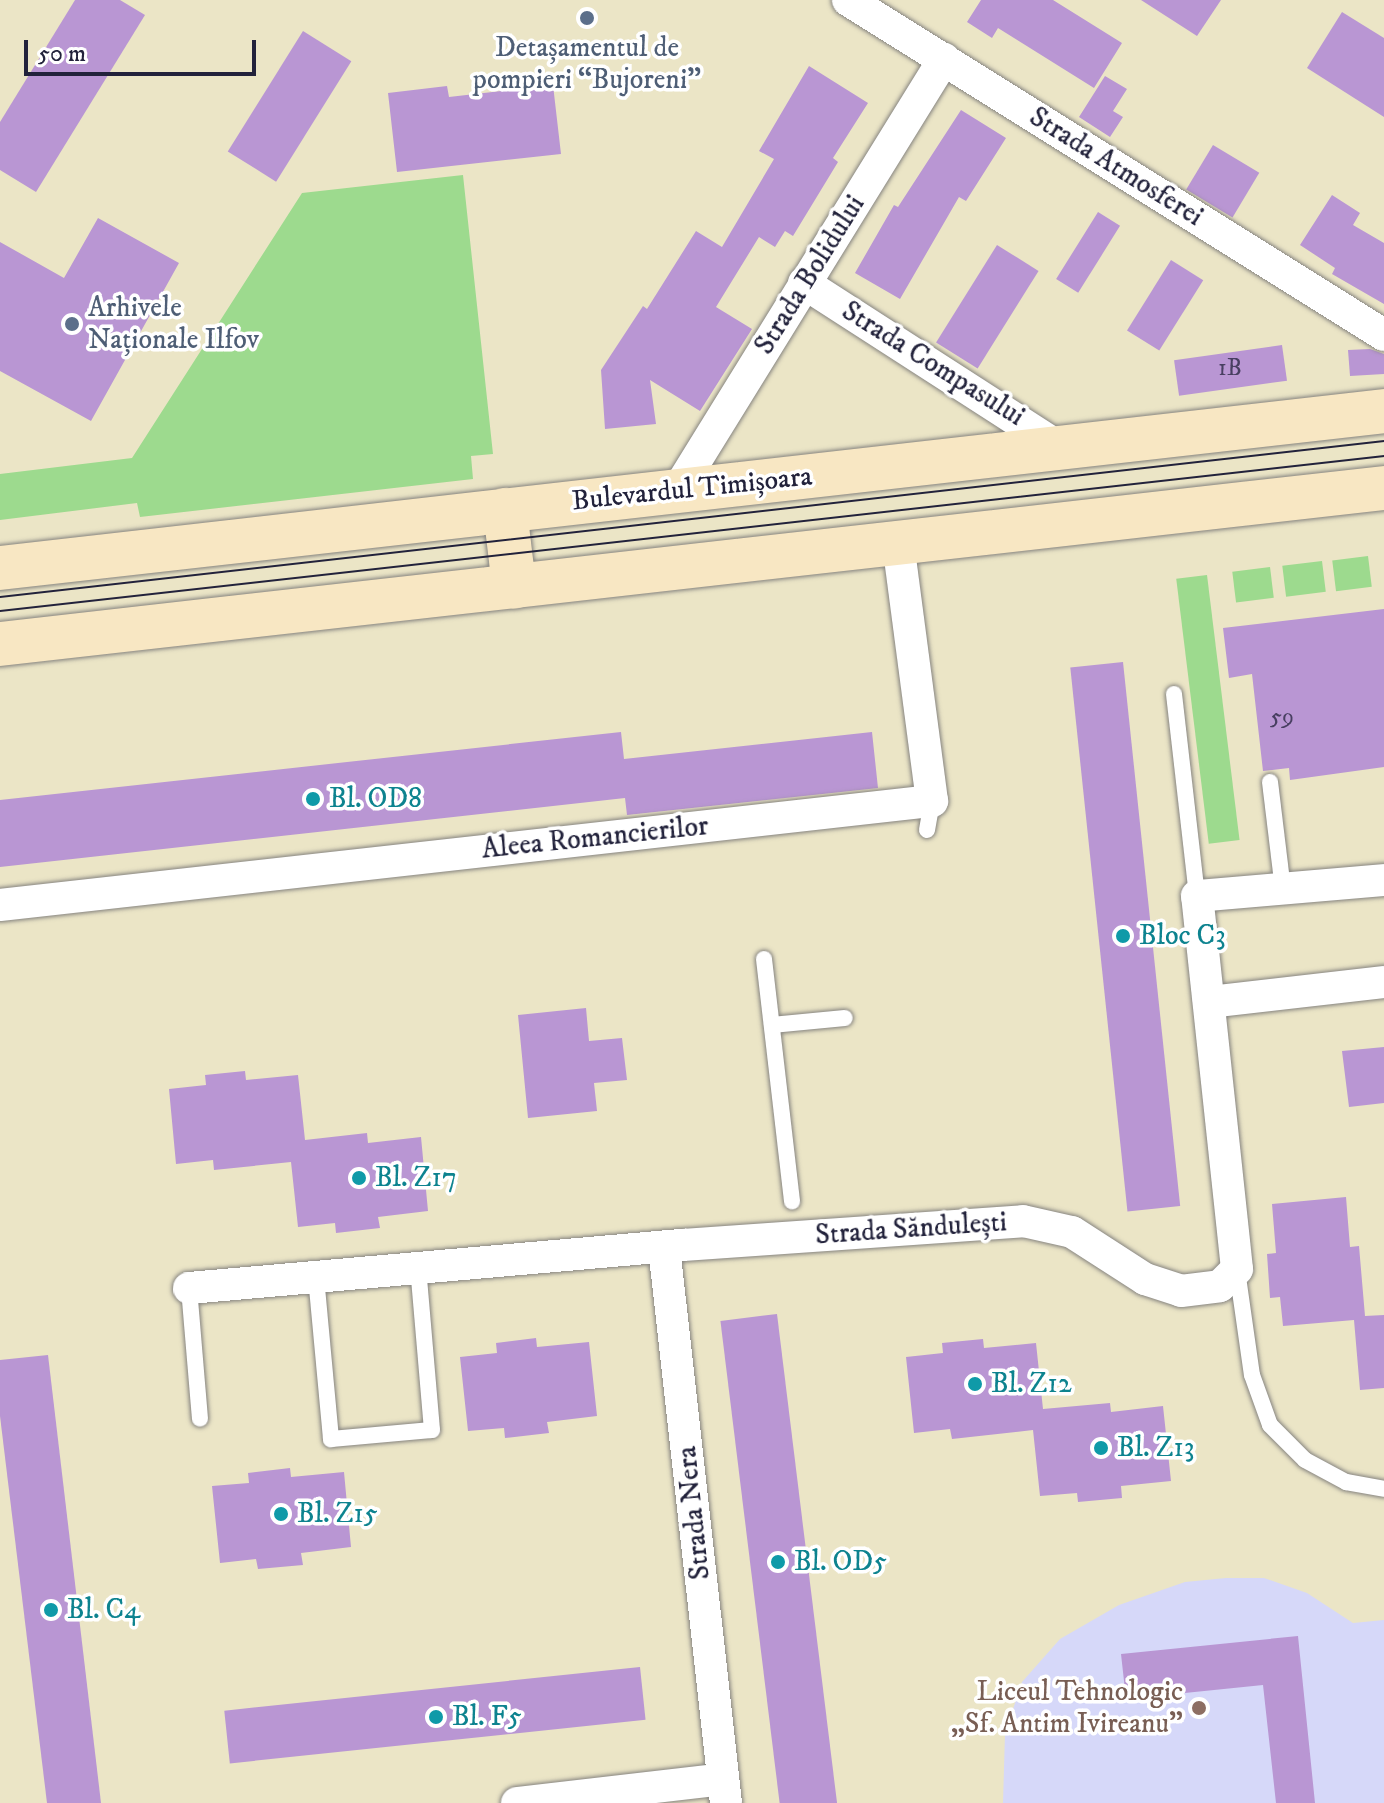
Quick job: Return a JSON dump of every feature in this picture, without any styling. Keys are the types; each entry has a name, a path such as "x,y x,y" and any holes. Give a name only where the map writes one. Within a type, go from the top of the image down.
{"main road":[{"name":"Bulevardul Timișoara","path":"0,568 1384,411"},
{"path":"0,644 1384,488"},
{"path":"505,510 514,586"}],"street":[{"name":"Strada Atmosferei","path":"848,0 1384,335"},
{"name":"Strada Bolidului","path":"677,491 944,59"},
{"name":"Strada Compasului","path":"804,283 1060,448"},
{"name":"Aleea Romancierilor","path":"0,905 930,815 898,543"},
{"path":"1237,1269 1197,896 1384,880"},
{"path":"1209,1002 1384,982"},
{"name":"Strada Săndulești","path":"189,1288 664,1247 1023,1221 1072,1232 1145,1279 1181,1291 1220,1286 1237,1269"},
{"name":"Strada Nera","path":"517,1803 725,1791 664,1247"}],"lane":[{"path":"1174,694 1197,896"},
{"path":"1270,782 1283,889"},
{"path":"764,959 792,1201"},
{"path":"772,1025 845,1018"},
{"path":"316,1277 331,1439 432,1430 418,1268"},
{"path":"1237,1269 1252,1375 1270,1425 1305,1460 1346,1482 1384,1489"},
{"path":"189,1288 200,1419"}],"shaded area":[{"name":"Liceul Tehnologic „Sf. Antim Ivireanu”","path":"1264,1578 1307,1593 1353,1623 1384,1620 1384,1803 1003,1803 1005,1733 1022,1682 1060,1639 1119,1605 1185,1582"}],"green space":[{"path":"463,175 493,454 471,456 473,479 140,517 137,503 0,520 0,474 132,458 302,193"},
{"path":"1368,556 1372,587 1336,591 1332,560"},
{"path":"1322,561 1326,592 1286,597 1282,566"},
{"path":"1270,567 1274,598 1236,602 1232,572"},
{"path":"1207,575 1240,840 1209,844 1176,579"}],"building":[{"path":"75,0 120,0 145,15 36,192 0,170 0,122"},
{"path":"981,0 1053,0 1122,43 1094,88 998,28 992,38 967,22"},
{"path":"1141,0 1221,0 1197,36"},
{"path":"1342,12 1384,38 1384,117 1307,68"},
{"path":"303,31 351,61 276,182 228,151"},
{"path":"809,66 868,103 833,158 838,162 793,236 785,231 775,247 759,237 716,307 752,329 700,411 650,380 656,424 605,429 601,370 643,306 647,309 696,231 722,247 774,159 759,151"},
{"path":"1105,76 1127,89 1113,111 1123,117 1110,137 1079,117"},
{"path":"553,85 561,154 397,172 388,93 447,86 449,97"},
{"path":"961,110 1006,138 966,201 959,197 900,299 855,273 894,205 898,207"},
{"path":"1213,145 1259,173 1233,217 1186,190"},
{"path":"1332,195 1360,213 1353,225 1384,243 1384,304 1332,274 1335,268 1300,245"},
{"path":"1098,212 1120,226 1078,293 1056,279"},
{"name":"Arhivele Naționale Ilfov","path":"98,218 179,263 91,421 0,371 0,242 64,278"},
{"path":"997,245 1039,271 978,368 936,343"},
{"path":"1171,260 1203,280 1159,351 1127,330"},
{"path":"1282,345 1287,381 1179,396 1174,360"},
{"path":"1370,349 1384,354 1384,374 1350,376 1348,350"},
{"path":"1384,609 1384,767 1290,780 1289,768 1263,771 1252,674 1229,678 1223,628"},
{"name":"Bloc C3","path":"1123,662 1180,1206 1127,1212 1070,668"},
{"name":"Bl. OD8","path":"621,732 624,759 872,732 878,788 627,815 625,798 0,867 0,800"},
{"path":"586,1008 589,1041 622,1038 627,1080 594,1083 597,1111 528,1118 518,1015"},
{"path":"1384,1047 1384,1103 1349,1107 1342,1051"},
{"path":"245,1071 246,1080 298,1075 305,1140 367,1133 368,1143 421,1137 428,1211 378,1217 380,1228 336,1233 335,1223 298,1227 291,1162 214,1170 213,1160 176,1164 169,1089 206,1085 205,1075"},
{"path":"1346,1197 1350,1247 1359,1246 1365,1316 1384,1315 1384,1388 1360,1390 1354,1320 1283,1326 1280,1297 1270,1298 1267,1254 1276,1253 1272,1204"},
{"name":"Bl. OD5","path":"777,1314 837,1803 780,1803 720,1321"},
{"path":"536,1338 537,1347 589,1342 597,1416 547,1422 549,1433 505,1438 504,1428 468,1431 460,1357 497,1353 496,1343"},
{"path":"983,1339 984,1348 1036,1343 1043,1409 1110,1403 1111,1412 1163,1406 1171,1481 1121,1486 1122,1498 1078,1502 1077,1493 1040,1496 1033,1430 952,1439 950,1429 914,1433 906,1357 943,1353 942,1343"},
{"name":"Bl. C4","path":"48,1355 101,1803 47,1803 0,1416 0,1360"},
{"name":"Bl. Z15","path":"290,1468 291,1477 344,1472 351,1547 301,1553 303,1565 258,1569 256,1559 220,1563 212,1486 249,1483 248,1473"},
{"path":"1298,1636 1315,1803 1276,1803 1263,1685 1126,1699 1121,1654"},
{"name":"Bl. F5","path":"640,1667 646,1720 230,1763 224,1711"}],"tram line":[{"path":"0,597 1384,441"},
{"path":"0,611 1384,456"}],"place":[{"name":"Detașamentul de pompieri “Bujoreni”","path":"587,18"},
{"name":"Arhivele Naționale Ilfov","path":"72,324"},
{"name":"Bl. OD8","path":"313,799"},
{"name":"Bloc C3","path":"1123,936"},
{"name":"Bl. Z17","path":"359,1178"},
{"name":"Bl. Z12","path":"975,1384"},
{"name":"Bl. Z13","path":"1101,1448"},
{"name":"Bl. Z15","path":"281,1514"},
{"name":"Bl. OD5","path":"778,1562"},
{"name":"Bl. C4","path":"51,1610"},
{"name":"Liceul Tehnologic „Sf. Antim Ivireanu”","path":"1199,1708"},
{"name":"Bl. F5","path":"436,1717"}]}
